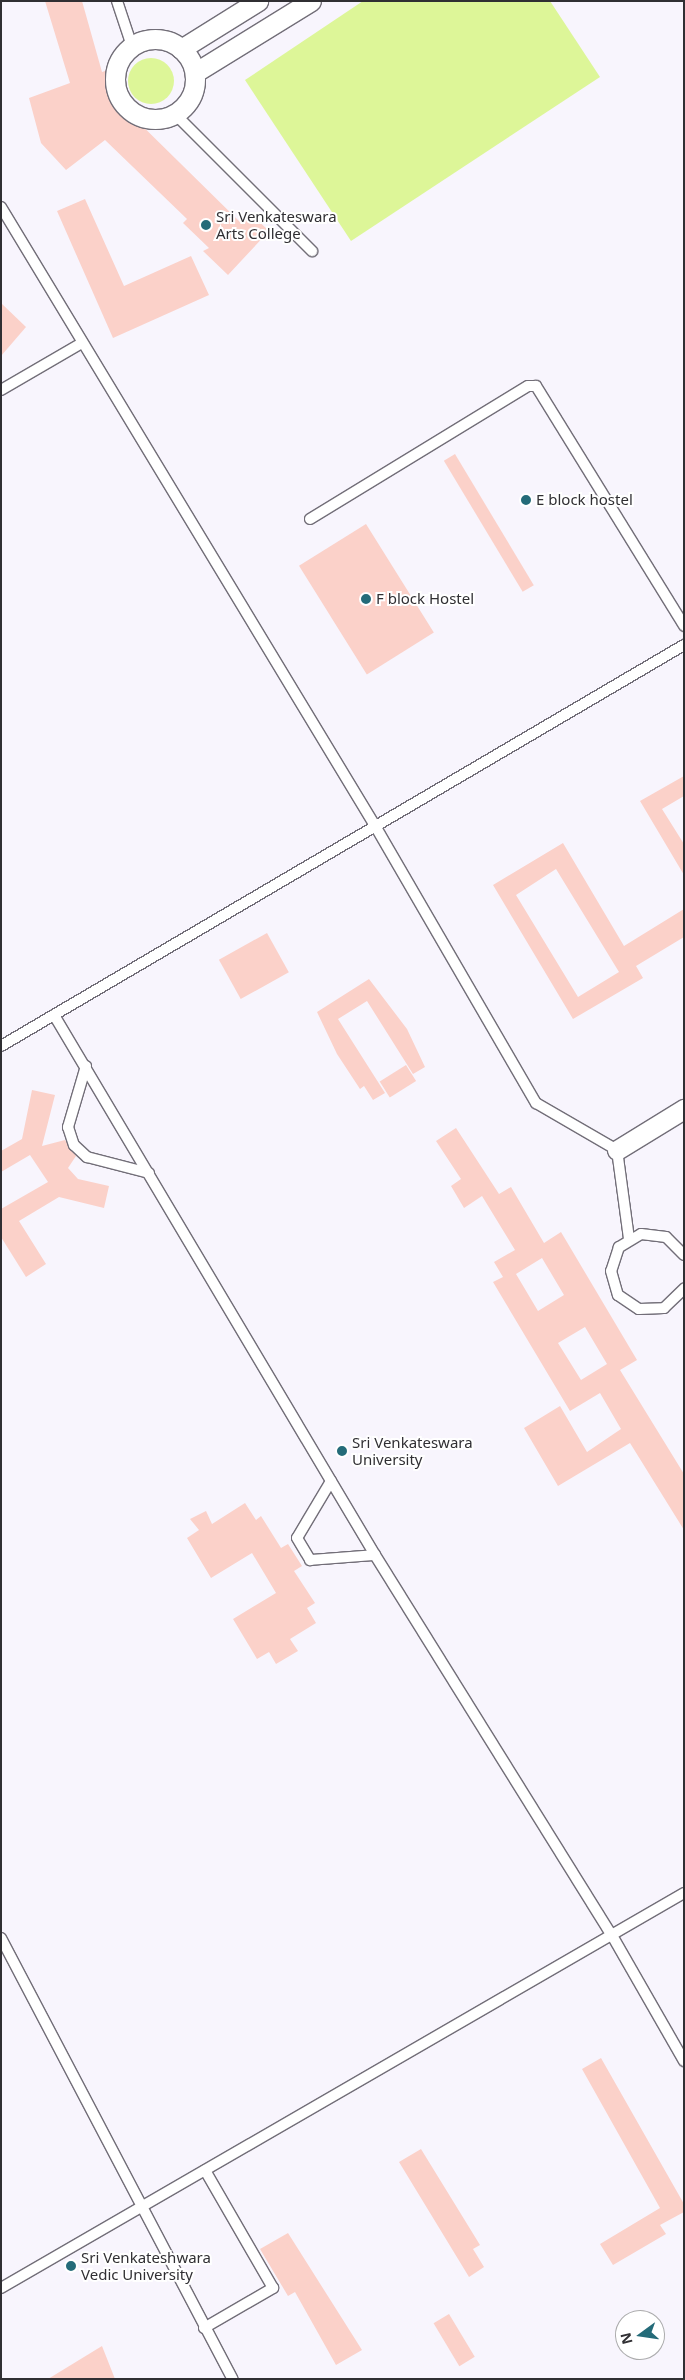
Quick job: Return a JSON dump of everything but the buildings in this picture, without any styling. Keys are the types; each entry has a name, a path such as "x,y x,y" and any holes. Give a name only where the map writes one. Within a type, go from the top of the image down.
{"street":[{"path":"181,49 258,1"},
{"path":"196,72 311,1"},
{"path":"153,39 181,49 196,72 190,99 175,114 146,119 121,102 115,72 132,46 153,39"},
{"path":"616,1150 684,1109"}],"lane":[{"path":"117,1 132,46"},
{"path":"175,114 312,251"},
{"path":"1,207 80,344 377,829 536,1103 616,1150 629,1239"},
{"path":"1,390 80,344"},
{"path":"310,518 528,386 536,386 684,626"},
{"path":"1,1046 377,829 684,645"},
{"path":"54,1015 375,1555 613,1937 684,2061"},
{"path":"86,1066 68,1127 74,1145 86,1157 149,1173"},
{"path":"684,1255 666,1237 653,1233 629,1239 613,1258 612,1284 618,1295 645,1310 679,1304 684,1288"},
{"path":"331,1481 297,1538 310,1560 375,1555"},
{"path":"1,2288 613,1937 684,1893"},
{"path":"1,1938 143,2207 204,2328 233,2379"},
{"path":"204,2328 273,2288 205,2170"}],"green space":[{"path":"363,1 550,1 600,77 351,241 245,80"},
{"path":"146,58 156,58 170,68 174,81 170,94 164,100 156,104 146,104 132,94 128,86 128,76 138,62"}],"place":[{"name":"Sri Venkateswara Arts College","path":"206,225"},
{"name":"E block hostel","path":"526,500"},
{"name":"F block Hostel","path":"366,599"},
{"name":"Sri Venkateswara University","path":"342,1451"},
{"name":"Sri Venkateshwara Vedic University","path":"71,2266"}]}
